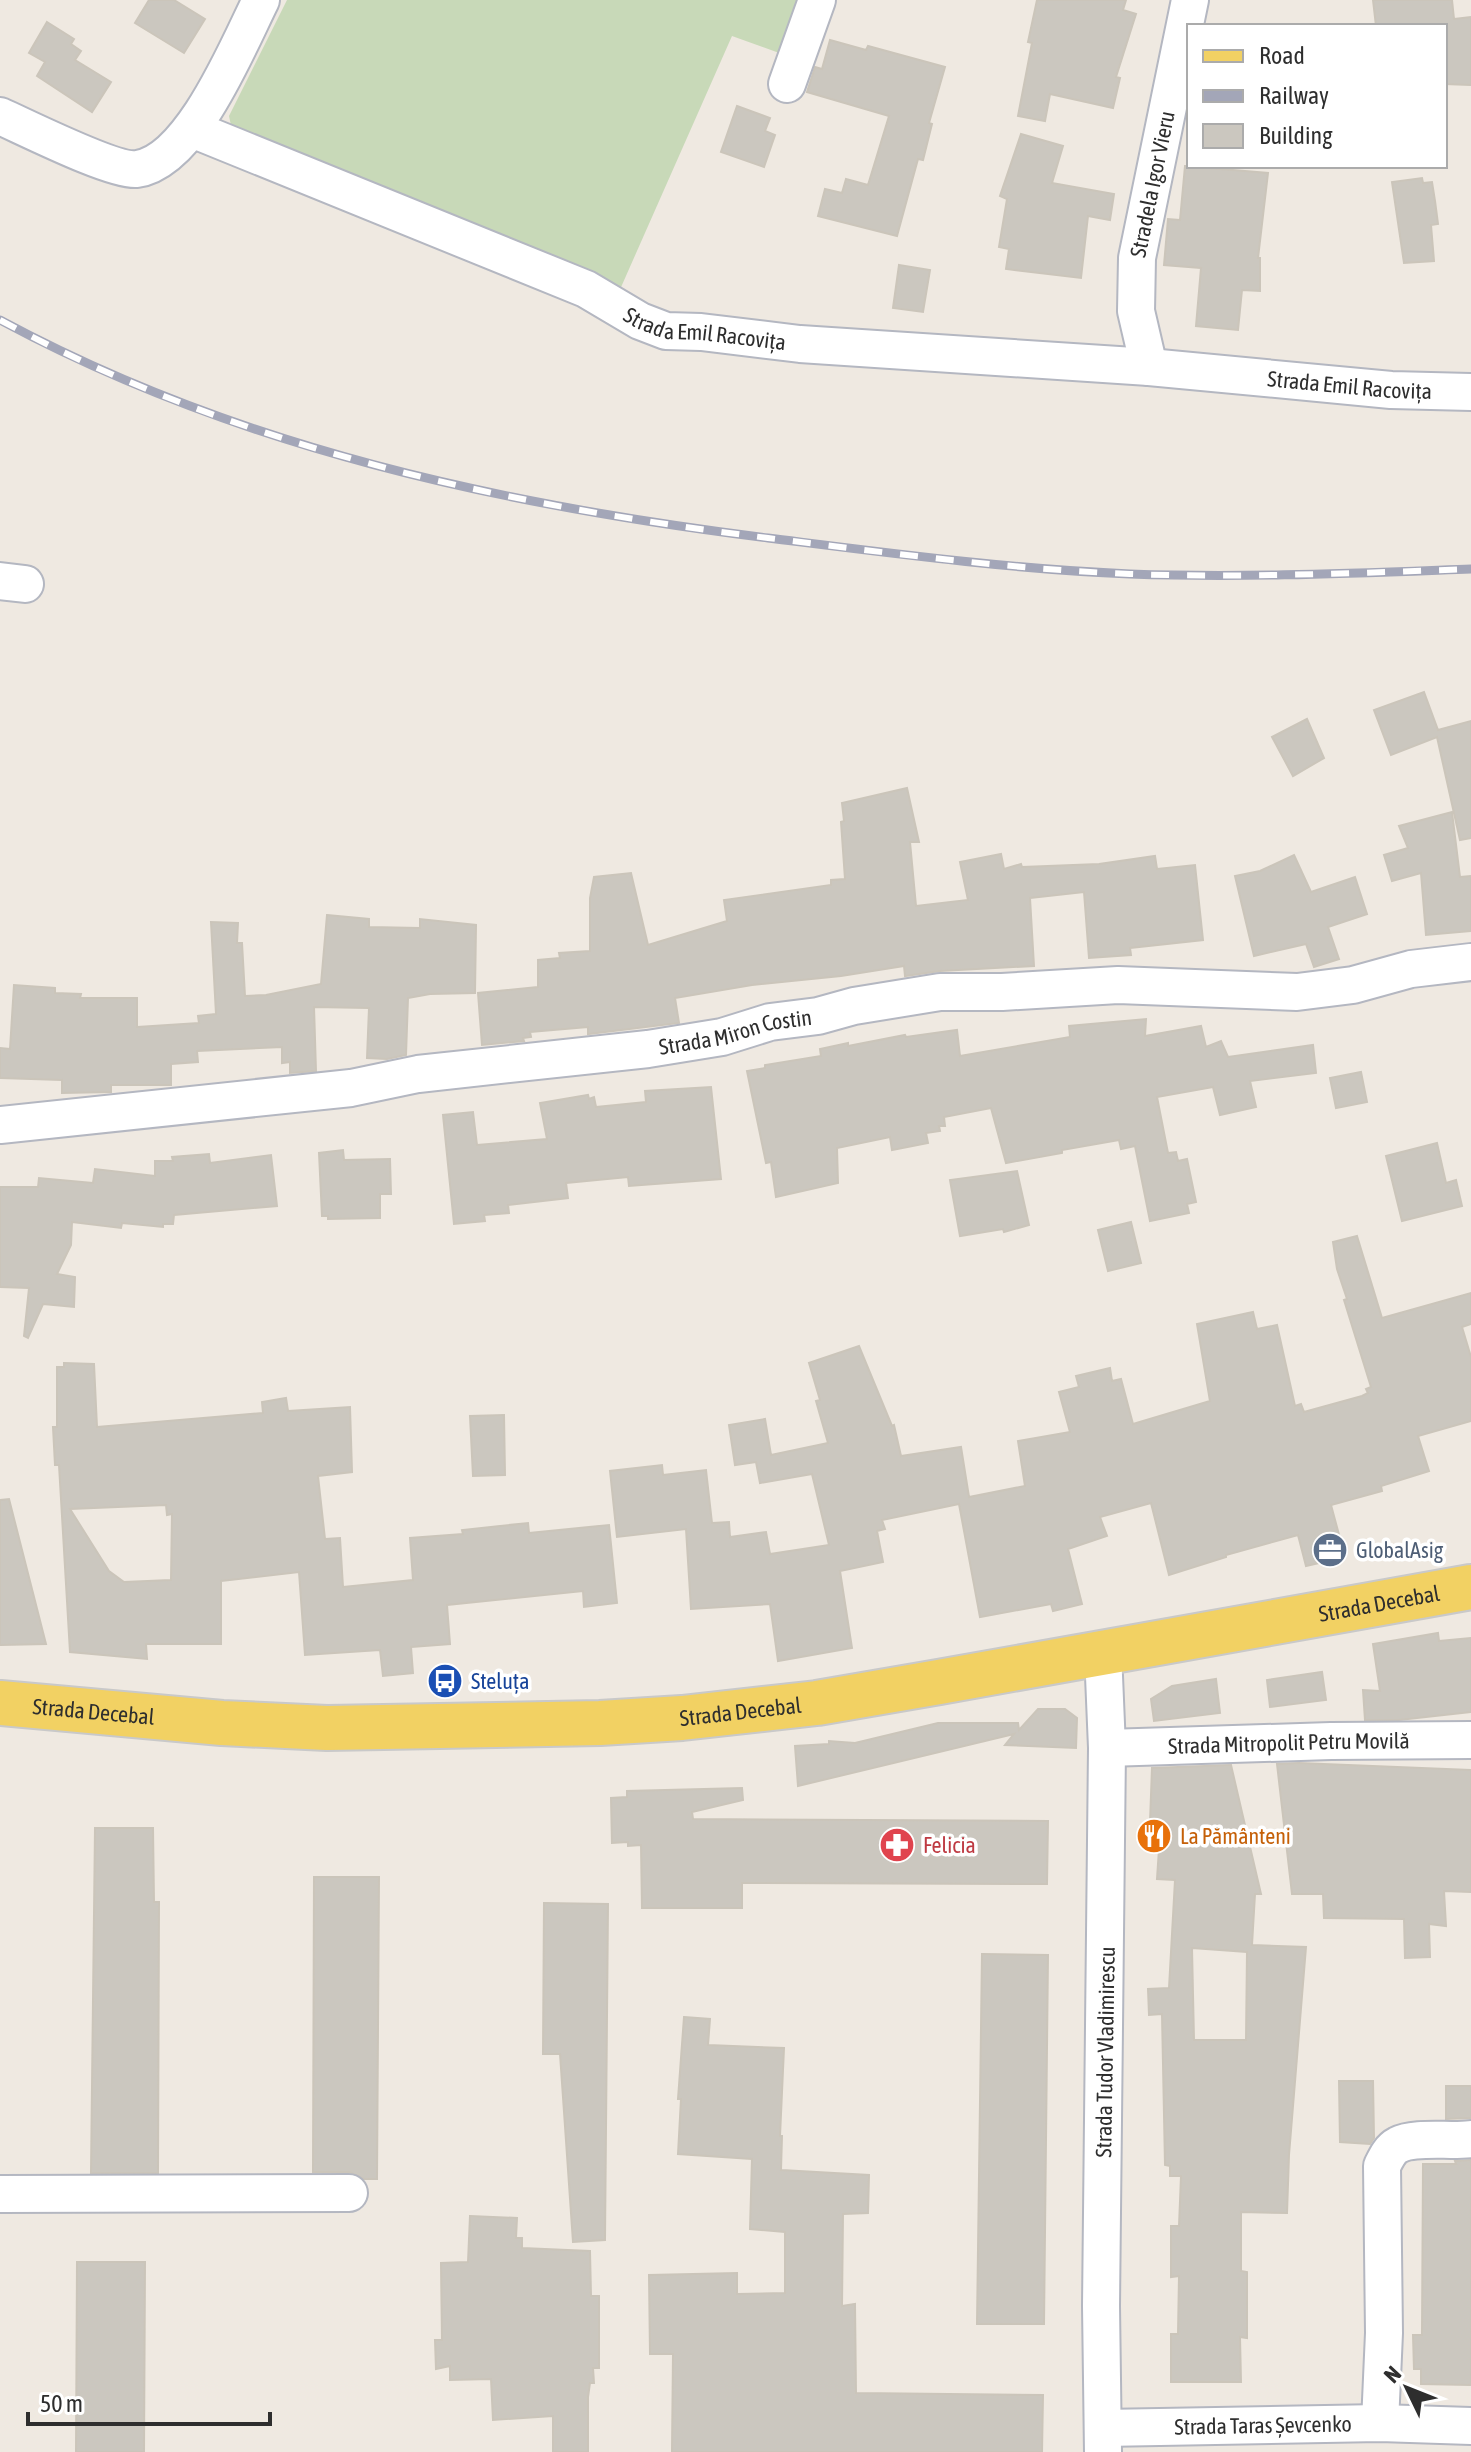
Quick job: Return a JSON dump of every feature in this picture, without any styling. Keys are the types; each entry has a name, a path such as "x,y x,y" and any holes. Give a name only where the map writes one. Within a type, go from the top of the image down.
{"main road":[{"name":"Strada Decebal","path":"0,1703 222,1723 327,1728 600,1723 682,1718 817,1703 1471,1587"}],"street":[{"path":"0,116 101,161 136,169 164,158 192,129 261,0"},
{"path":"787,84 817,0"},
{"name":"Stradela Igor Vieru","path":"1149,367 1136,311 1137,258 1190,0"},
{"name":"Strada Emil Racovița","path":"192,129 586,289 640,321 666,331 800,344 1149,367 1391,390 1471,392"},
{"name":"Strada Miron Costin","path":"0,1125 351,1088 418,1074 648,1049 722,1037 770,1022 818,1016 854,1006 940,992 1002,992 1118,985 1297,992 1353,985 1411,969 1471,962"},
{"name":"Strada Tudor Vladimirescu","path":"1103,1652 1107,1748 1101,2306 1103,2440"},
{"name":"Strada Mitropolit Petru Movilă","path":"1107,1748 1316,1741 1471,1740"},
{"path":"1380,2423 1384,2333 1382,2166 1389,2152 1397,2145 1412,2141 1471,2139"},
{"path":"0,2194 349,2193"},
{"name":"Strada Taras Șevcenko","path":"1103,2440 1380,2423 1471,2426"}],"green space":[{"path":"287,0 802,0 782,54 732,36 618,294 232,130 229,116"}],"building":[{"path":"149,0 174,0 205,19 184,53 135,23"},
{"path":"1037,0 1126,0 1123,10 1136,14 1116,77 1120,78 1113,108 1050,94 1045,121 1018,116"},
{"path":"1373,0 1452,0 1454,19 1471,17 1471,85 1447,84 1447,24 1376,24"},
{"path":"47,22 74,39 71,44 81,51 75,60 111,82 92,112 37,76 45,62 29,53"},
{"path":"830,40 866,50 868,46 945,67 929,123 932,124 923,160 918,159 897,236 818,216 825,189 842,193 846,179 868,185 889,116 807,92 815,67 822,69"},
{"path":"737,106 770,118 765,131 775,135 764,167 721,152"},
{"path":"1021,134 1063,146 1052,183 1114,194 1110,220 1088,216 1081,278 1006,269 1009,249 999,247 1007,199 1000,196"},
{"path":"1185,166 1268,173 1258,258 1260,291 1242,290 1238,330 1196,326 1201,268 1164,265 1168,219 1180,220"},
{"path":"1422,178 1423,183 1432,182 1435,201 1438,224 1431,225 1434,261 1404,263 1392,182"},
{"path":"899,265 930,270 923,312 893,308"},
{"path":"1424,692 1438,730 1471,721 1471,838 1460,840 1437,737 1391,755 1374,710"},
{"path":"1307,719 1324,758 1293,776 1272,737"},
{"path":"907,788 919,842 910,842 916,906 968,900 960,862 1001,854 1004,869 1021,864 1022,867 1099,864 1155,856 1157,869 1195,865 1203,940 1130,948 1131,955 1089,958 1084,892 1030,898 1034,966 905,976 904,966 752,985 675,998 679,1023 588,1034 588,1027 530,1032 531,1037 523,1038 524,1041 482,1045 478,993 538,987 538,960 560,958 559,953 590,951 590,898 594,877 631,873 648,945 727,921 724,900 831,885 831,880 845,879 842,803"},
{"path":"1452,812 1460,877 1471,876 1471,931 1426,935 1421,873 1392,881 1384,855 1408,848 1399,826"},
{"path":"1294,855 1311,892 1355,877 1367,914 1328,927 1339,959 1314,967 1306,944 1254,956 1235,876 1260,871"},
{"path":"327,915 369,919 369,927 420,928 420,919 476,925 475,993 408,998 406,1055 387,1059 367,1058 369,1008 314,1007 316,1071 290,1073 290,1062 282,1063 282,1047 197,1051 198,1062 171,1064 171,1085 111,1085 111,1092 62,1093 62,1080 0,1078 0,1048 10,1049 14,985 55,988 55,993 81,994 80,998 137,998 137,1027 199,1023 198,1016 216,1014 211,922 238,923 237,943 242,943 245,996 266,995 321,984"},
{"path":"1146,1019 1145,1036 1201,1026 1206,1047 1221,1041 1228,1057 1313,1045 1316,1073 1250,1081 1256,1107 1220,1115 1213,1087 1157,1097 1168,1153 1176,1152 1178,1161 1187,1159 1196,1202 1187,1204 1189,1213 1150,1221 1135,1146 1121,1149 1119,1140 1006,1163 991,1108 944,1117 945,1126 939,1126 940,1131 926,1133 928,1143 892,1150 890,1137 837,1148 838,1183 776,1197 771,1162 766,1163 747,1071 821,1056 820,1049 905,1035 957,1030 960,1056 1070,1037 1069,1026"},
{"path":"1361,1072 1367,1102 1336,1108 1330,1078"},
{"path":"711,1087 721,1179 629,1186 628,1177 566,1183 568,1198 508,1205 509,1213 484,1215 485,1221 454,1224 443,1115 473,1112 477,1145 547,1139 540,1103 588,1095 589,1099 594,1097 596,1107 646,1102 645,1091"},
{"path":"1437,1143 1446,1183 1456,1180 1462,1206 1402,1221 1386,1156"},
{"path":"343,1150 344,1160 390,1159 391,1194 380,1194 380,1218 328,1219 328,1216 322,1216 319,1153"},
{"path":"209,1154 210,1163 271,1155 277,1206 174,1215 173,1224 163,1224 163,1227 122,1223 121,1228 72,1222 71,1245 57,1274 75,1277 74,1307 43,1304 28,1338 24,1336 29,1288 0,1287 0,1187 38,1187 39,1178 93,1183 95,1169 155,1176 155,1161"},
{"path":"1017,1171 1029,1225 1004,1232 1003,1229 960,1236 950,1180"},
{"path":"1131,1222 1141,1263 1108,1271 1098,1230"},
{"path":"1357,1236 1382,1318 1471,1293 1471,1324 1462,1327 1471,1357 1471,1421 1418,1436 1429,1471 1381,1486 1382,1491 1331,1505 1345,1557 1306,1566 1298,1535 1169,1575 1151,1503 1100,1517 1107,1536 1068,1549 1082,1604 1053,1611 1051,1604 980,1617 959,1504 882,1520 885,1529 877,1531 883,1562 840,1571 852,1648 778,1661 770,1604 691,1609 686,1529 617,1537 610,1471 662,1465 663,1475 706,1470 712,1523 729,1522 730,1537 766,1532 770,1554 829,1545 812,1474 760,1483 756,1462 735,1465 729,1425 765,1419 771,1455 828,1443 809,1363 859,1346 894,1425 901,1456 961,1447 969,1497 1025,1486 1018,1441 1070,1432 1059,1392 1079,1387 1076,1376 1110,1368 1112,1381 1121,1379 1133,1424 1210,1401 1197,1324 1253,1312 1257,1329 1277,1325 1295,1406 1301,1404 1304,1412 1362,1396 1371,1387 1344,1300 1347,1299 1337,1269 1333,1242"},
{"path":"64,1363 94,1364 97,1427 263,1413 262,1402 286,1398 288,1411 350,1407 352,1472 318,1476 325,1539 340,1538 343,1587 413,1580 410,1538 463,1534 462,1530 528,1523 529,1533 609,1525 617,1603 584,1607 583,1591 447,1605 450,1644 411,1647 413,1673 383,1676 380,1650 305,1655 299,1572 221,1581 221,1644 146,1644 147,1659 70,1652 59,1465 55,1465 53,1427 57,1427 57,1367 64,1367","holes":["166,1505 167,1515 172,1514 171,1580 124,1582 109,1571 70,1509"]},
{"path":"504,1415 505,1475 473,1476 470,1416"},
{"path":"9,1499 46,1644 0,1645 0,1500"},
{"path":"1438,1633 1439,1641 1471,1638 1471,1712 1399,1720 1365,1720 1363,1690 1380,1691 1373,1644"},
{"path":"1322,1672 1326,1700 1270,1707 1267,1680"},
{"path":"1216,1679 1220,1713 1154,1721 1151,1699 1172,1686"},
{"path":"1038,1709 1065,1709 1077,1718 1076,1748 1005,1745 1014,1734 798,1786 795,1746 829,1744 829,1741 855,1743 938,1723 1018,1723 1019,1730"},
{"path":"1277,1764 1471,1770 1471,1892 1444,1891 1446,1926 1429,1924 1430,1957 1405,1958 1404,1919 1324,1918 1323,1894 1292,1894"},
{"path":"1231,1765 1261,1894 1255,1894 1252,1945 1306,1947 1287,2213 1241,2212 1241,2271 1247,2272 1247,2338 1240,2337 1241,2382 1171,2382 1171,2334 1178,2334 1179,2276 1171,2277 1171,2226 1179,2226 1181,2176 1170,2176 1170,2166 1165,2165 1162,2014 1149,2015 1148,1989 1169,1988 1175,1880 1157,1879 1159,1849 1149,1849 1152,1768","holes":["1192,1948 1247,1952 1246,2040 1194,2040"]},
{"path":"742,1788 743,1800 692,1812 693,1819 1048,1821 1047,1884 742,1883 742,1908 642,1908 641,1845 612,1843 611,1798 627,1797 627,1791"},
{"path":"95,1828 153,1828 154,1902 159,1902 158,2173 91,2173"},
{"path":"314,1877 379,1877 377,2179 364,2179 349,2172 313,2172"},
{"path":"544,1903 608,1904 605,2240 573,2242 560,2054 543,2054"},
{"path":"982,1954 1048,1955 1044,2324 977,2324"},
{"path":"684,2017 710,2019 708,2045 784,2048 781,2170 869,2175 868,2213 843,2214 842,2306 855,2304 856,2393 1043,2395 1042,2452 672,2452 673,2354 650,2354 649,2275 737,2273 737,2294 785,2293 785,2232 750,2229 752,2159 678,2154 681,2099 678,2099"},
{"path":"1339,2081 1373,2081 1374,2138 1370,2144 1340,2142"},
{"path":"1446,2086 1471,2086 1471,2118 1446,2119"},
{"path":"1471,2160 1471,2385 1421,2384 1421,2369 1414,2369 1413,2335 1422,2335 1423,2164 1456,2164 1455,2161"},
{"path":"470,2216 517,2218 516,2238 522,2238 522,2248 590,2251 591,2296 599,2296 599,2368 593,2368 594,2383 590,2383 588,2397 588,2452 553,2452 553,2416 493,2420 491,2379 450,2380 450,2366 436,2369 435,2340 442,2340 441,2263 468,2262"},
{"path":"77,2262 145,2262 144,2452 76,2452"}],"railway":[{"path":"0,320 90,365 277,437 374,465 569,508 859,549 1085,572 1258,575 1471,569"}],"place":[{"name":"GlobalAsig","path":"1330,1550"},
{"name":"Steluța","path":"445,1681"},
{"name":"La Pământeni","path":"1154,1836"},
{"name":"Felicia","path":"897,1845"}]}
